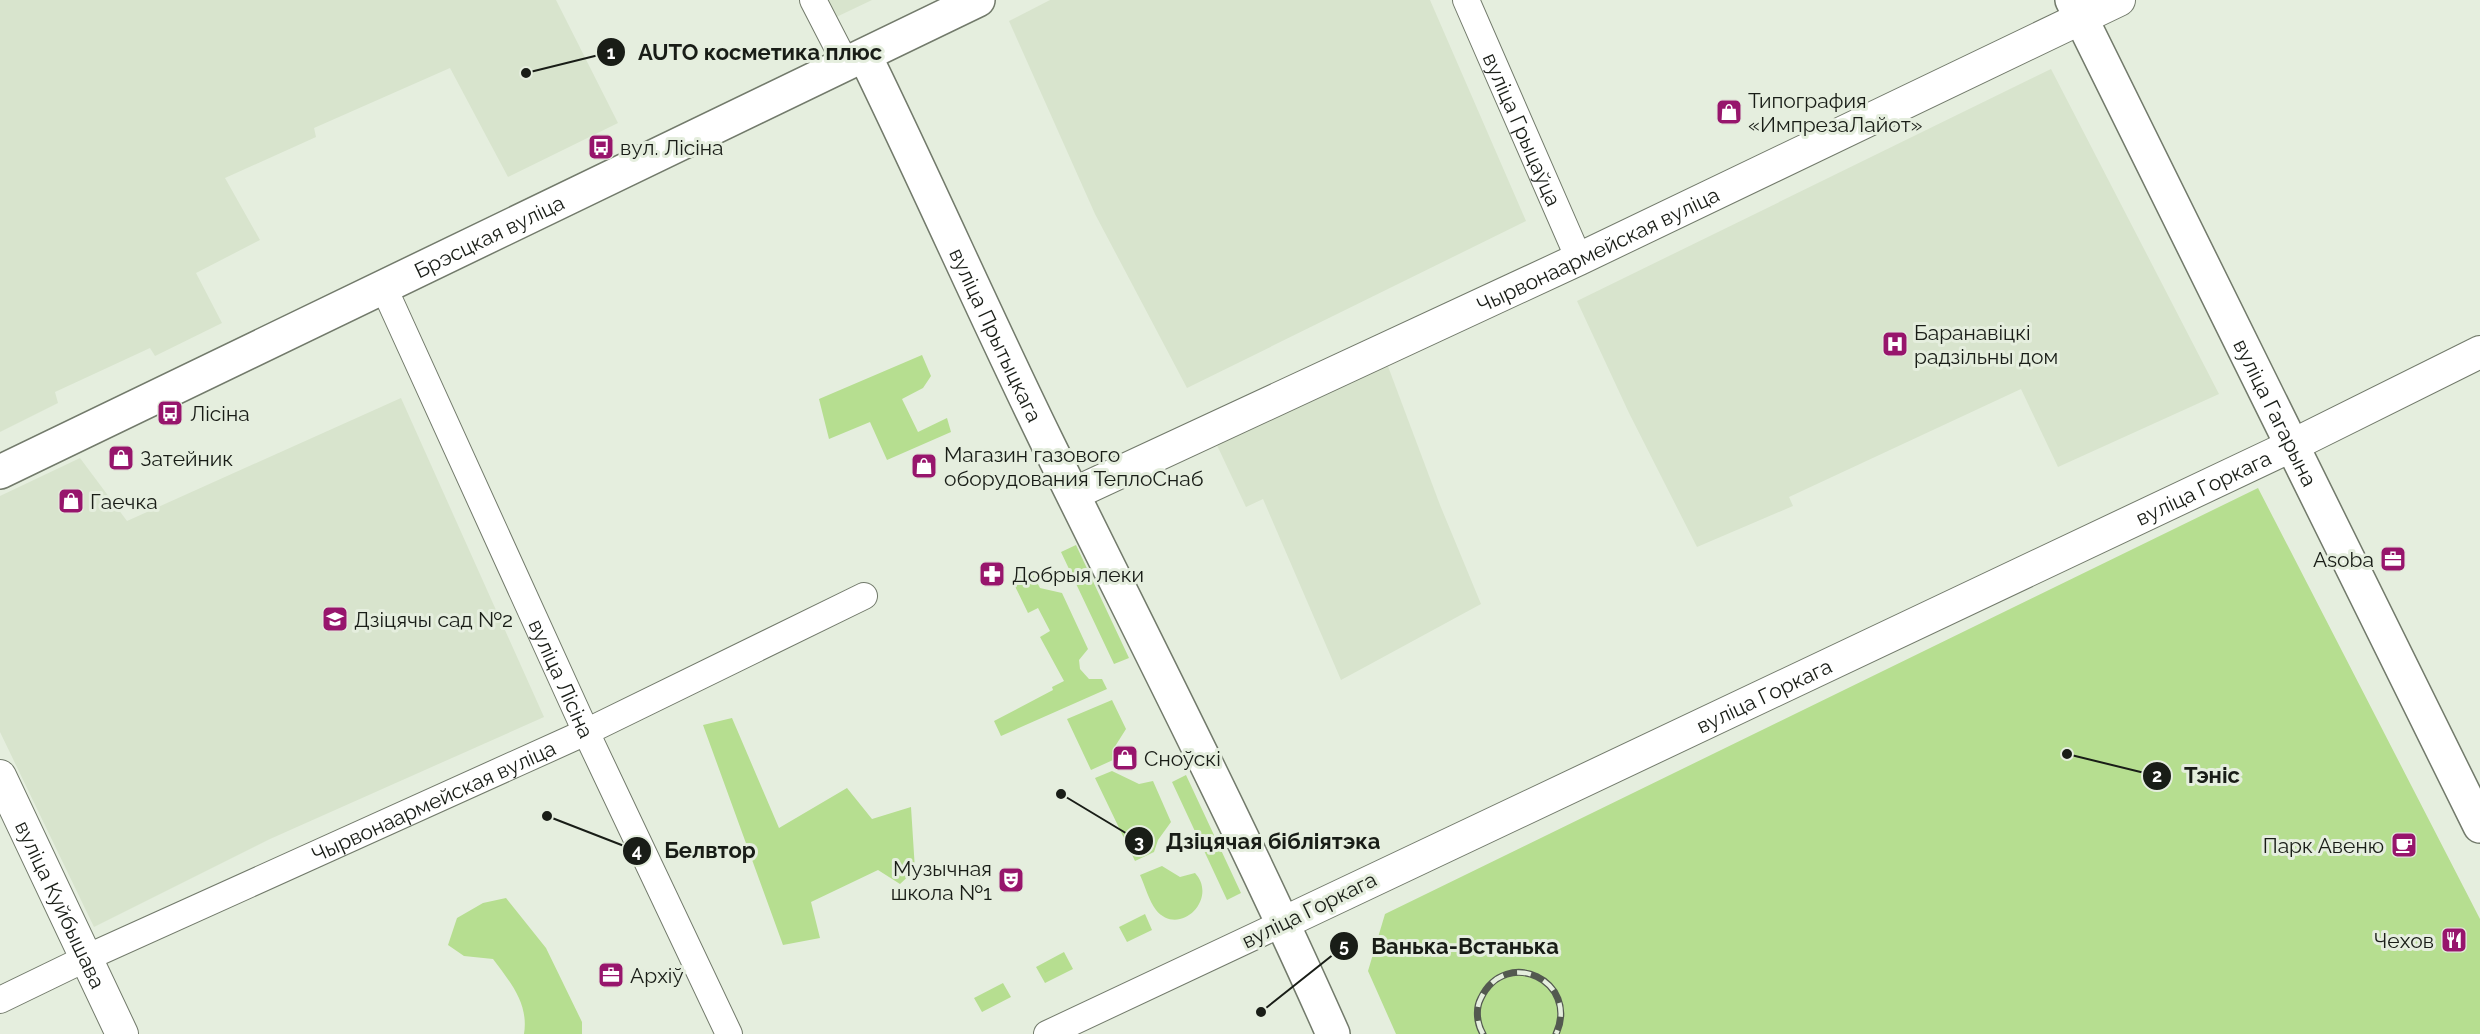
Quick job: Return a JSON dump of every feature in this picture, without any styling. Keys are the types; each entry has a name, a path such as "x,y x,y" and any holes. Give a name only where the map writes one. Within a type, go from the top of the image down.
{"main road":[{"name":"Брэсцкая вуліца","path":"0,472 978,0"},
{"name":"вуліца Гагарына","path":"2077,9 2480,826"},
{"name":"вуліца Прытыцкага","path":"856,60 1172,691 1283,923 1333,1034"}],"street":[{"name":"вуліца Прытыцкага","path":"813,0 856,60"},
{"name":"вуліца Грыцаўца","path":"1466,0 1579,259"},
{"name":"Чырвонаармейская вуліца","path":"1073,494 1579,259 2077,9 2119,0"},
{"name":"вуліца Лісіна","path":"384,288 586,732 729,1034"},
{"name":"вуліца Горкага","path":"1047,1034 2293,445 2480,352"},
{"name":"Чырвонаармейская вуліца","path":"0,1000 86,958 586,732 864,596"},
{"name":"вуліца Куйбышава","path":"0,776 122,1034"}],"shaded area":[{"path":"0,0 556,0 618,123 508,177 450,68 314,128 316,137 225,178 260,240 196,273 222,323 155,356 150,348 55,392 58,403 0,432"},
{"path":"820,0 872,0 830,20"},
{"path":"1050,0 1430,0 1526,221 1187,388 1095,214 1009,21"},
{"name":"Баранавіцкі радзільны дом","path":"2051,69 2219,394 2058,467 2021,389 1789,497 1793,506 1697,547 1629,413 1577,301"},
{"path":"1386,361 1440,505 1481,604 1341,680 1263,499 1246,507 1215,441"},
{"path":"401,398 544,717 270,839 94,927 0,732 0,496 80,458 127,521"}],"green space":[{"path":"922,355 931,376 923,388 902,399 918,432 947,418 951,432 887,460 870,422 829,439 819,399"},
{"path":"2258,488 2480,919 2480,1034 1396,1034 1368,971 1385,914"},
{"path":"1076,545 1129,658 1114,664 1061,552"},
{"path":"1031,571 1040,588 1062,593 1088,649 1079,660 1080,669 1089,679 1102,679 1107,689 1001,736 994,721 1053,690 1052,687 1064,681 1040,637 1050,631 1038,608 1028,613 1012,580"},
{"path":"1112,700 1126,729 1114,748 1113,760 1091,770 1067,719"},
{"path":"732,718 779,828 847,788 872,819 911,807 915,870 900,884 878,870 811,902 820,938 783,945 703,725"},
{"path":"1112,771 1139,784 1153,781 1171,822 1158,840 1154,852 1135,861 1095,778"},
{"path":"1186,775 1241,893 1227,900 1172,782"},
{"path":"1162,866 1180,877 1195,873 1201,883 1202,894 1199,904 1185,917 1175,920 1165,918 1156,910 1149,898 1140,875"},
{"path":"506,898 546,948 582,1022 582,1034 524,1034 524,1012 521,1003 512,985 493,959 464,956 448,945 457,918 483,903"},
{"path":"1145,914 1152,930 1127,942 1119,927"},
{"path":"1064,952 1073,969 1045,983 1036,967"},
{"path":"1003,983 1011,997 982,1012 974,998"}],"railway":[{"path":"1483,1034 1477,1016 1481,998 1492,982 1507,974 1522,973 1537,977 1549,986 1558,999 1561,1015 1556,1034"}],"place":[{"name":"AUTO косметика плюс","path":"526,73"},
{"name":"Типография «ИмпрезаЛайот»","path":"1729,112"},
{"name":"вул. Лісіна","path":"601,147"},
{"name":"Баранавіцкі радзільны дом","path":"1895,344"},
{"name":"Лісіна","path":"170,413"},
{"name":"Затейник","path":"121,458"},
{"name":"Магазин газового оборудования ТеплоСнаб","path":"924,466"},
{"name":"Гаечка","path":"71,501"},
{"name":"Asoba","path":"2393,559"},
{"name":"Добрыя леки","path":"992,574"},
{"name":"Дзіцячы сад №2","path":"335,619"},
{"name":"Тэніс","path":"2067,754"},
{"name":"Сноўскі","path":"1125,758"},
{"name":"Дзіцячая бібліятэка","path":"1061,794"},
{"name":"Белвтор","path":"547,816"},
{"name":"Парк Авеню","path":"2404,845"},
{"name":"Музычная школа №1","path":"1011,880"},
{"name":"Чехов","path":"2454,940"},
{"name":"Архіў","path":"611,975"},
{"name":"Ванька-Встанька","path":"1261,1012"}]}
